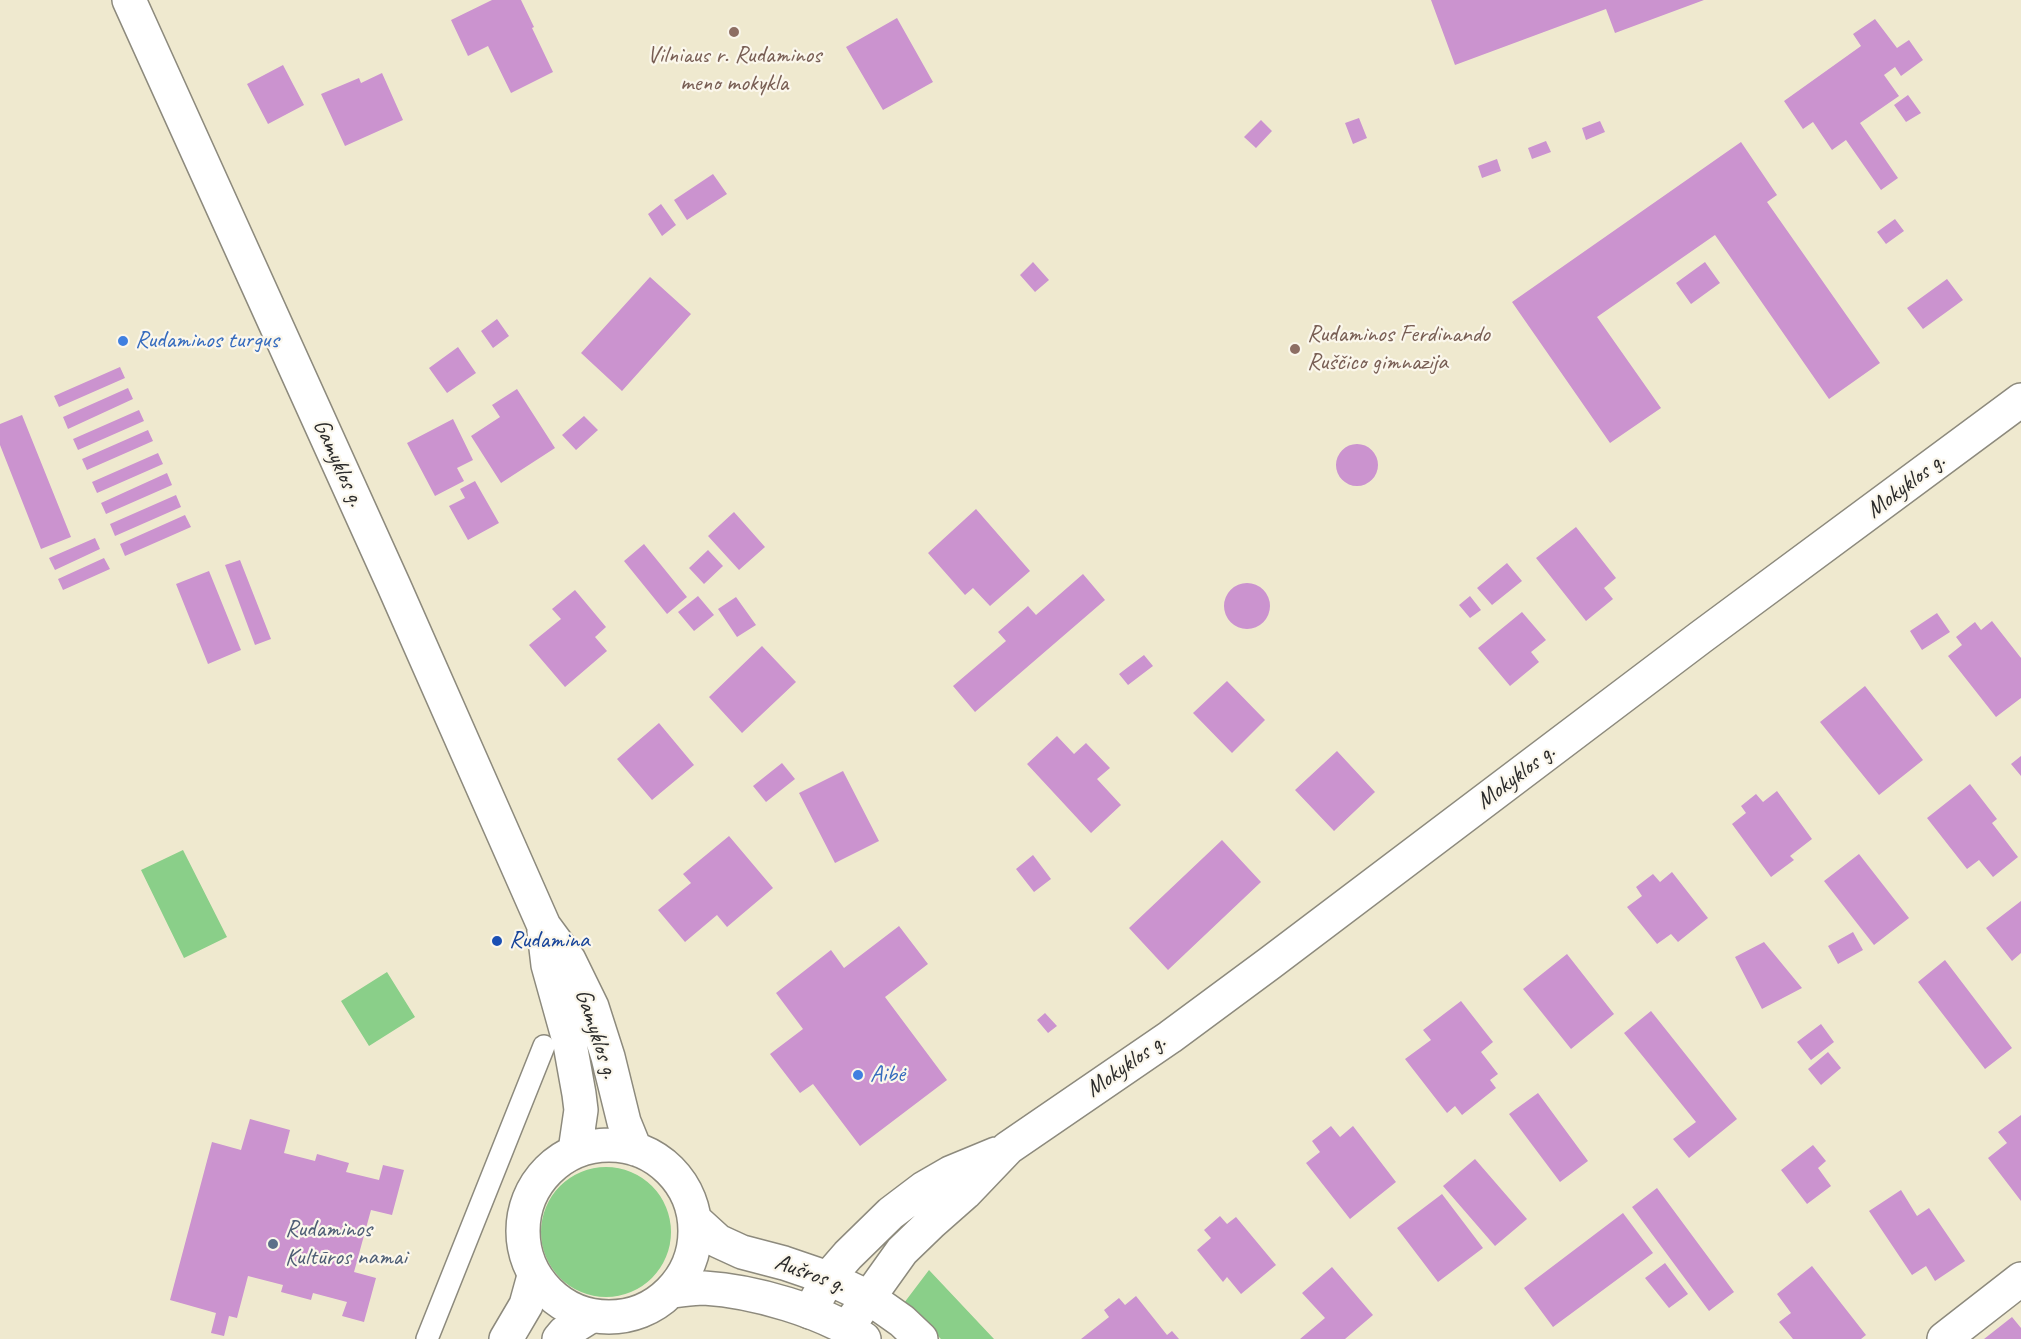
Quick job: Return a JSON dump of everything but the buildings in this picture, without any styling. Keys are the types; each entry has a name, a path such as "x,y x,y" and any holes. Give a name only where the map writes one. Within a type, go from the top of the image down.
{"main road":[{"name":"Gamyklos g.","path":"129,0 544,926 569,960 592,1007 624,1122 635,1149"},
{"name":"Mokyklos g.","path":"810,1312 828,1278 848,1255 891,1213 924,1188 950,1173 1008,1148 1170,1037 1701,637 2021,400"},
{"name":"Gamyklos g.","path":"544,926 548,965 570,1044 579,1094 580,1110 575,1151"},
{"path":"605,1145 635,1149 653,1157 669,1169 681,1184 690,1202 694,1220 695,1239 691,1258 683,1276 672,1291 658,1303 626,1317 591,1316 568,1308 549,1294 534,1276 526,1256 522,1236 524,1214 530,1194 542,1176 557,1162 575,1151 605,1145"},
{"name":"Mokyklos g.","path":"855,1333 868,1297 902,1251 965,1193 1008,1148"},
{"name":"Aušros g.","path":"694,1220 718,1241 742,1251 828,1278 868,1297 902,1321 921,1339"},
{"path":"506,1339 526,1305 534,1276"},
{"path":"1944,1339 2021,1279"},
{"name":"Aušros g.","path":"672,1291 703,1288 773,1301 810,1312 855,1333"},
{"path":"559,1339 564,1333 591,1316"}],"lane":[{"path":"428,1339 544,1046"}],"green space":[{"path":"183,850 227,937 184,958 141,870"},
{"path":"387,972 415,1017 369,1046 341,1001"},
{"path":"606,1167 631,1172 652,1186 666,1207 671,1232 666,1257 652,1278 631,1292 606,1297 581,1292 560,1278 546,1257 541,1232 546,1207 560,1186 581,1172"},
{"path":"929,1270 994,1339 941,1339 904,1303"}],"place":[{"name":"Vilniaus r. Rudaminos meno mokykla","path":"734,32"},
{"name":"Rudaminos turgus","path":"123,341"},
{"name":"Rudaminos Ferdinando Ruščico gimnazija","path":"1295,349"},
{"name":"Rudamina","path":"497,941"},
{"name":"Aibė","path":"858,1075"},
{"name":"Rudaminos Kultūros namai","path":"273,1244"}]}
